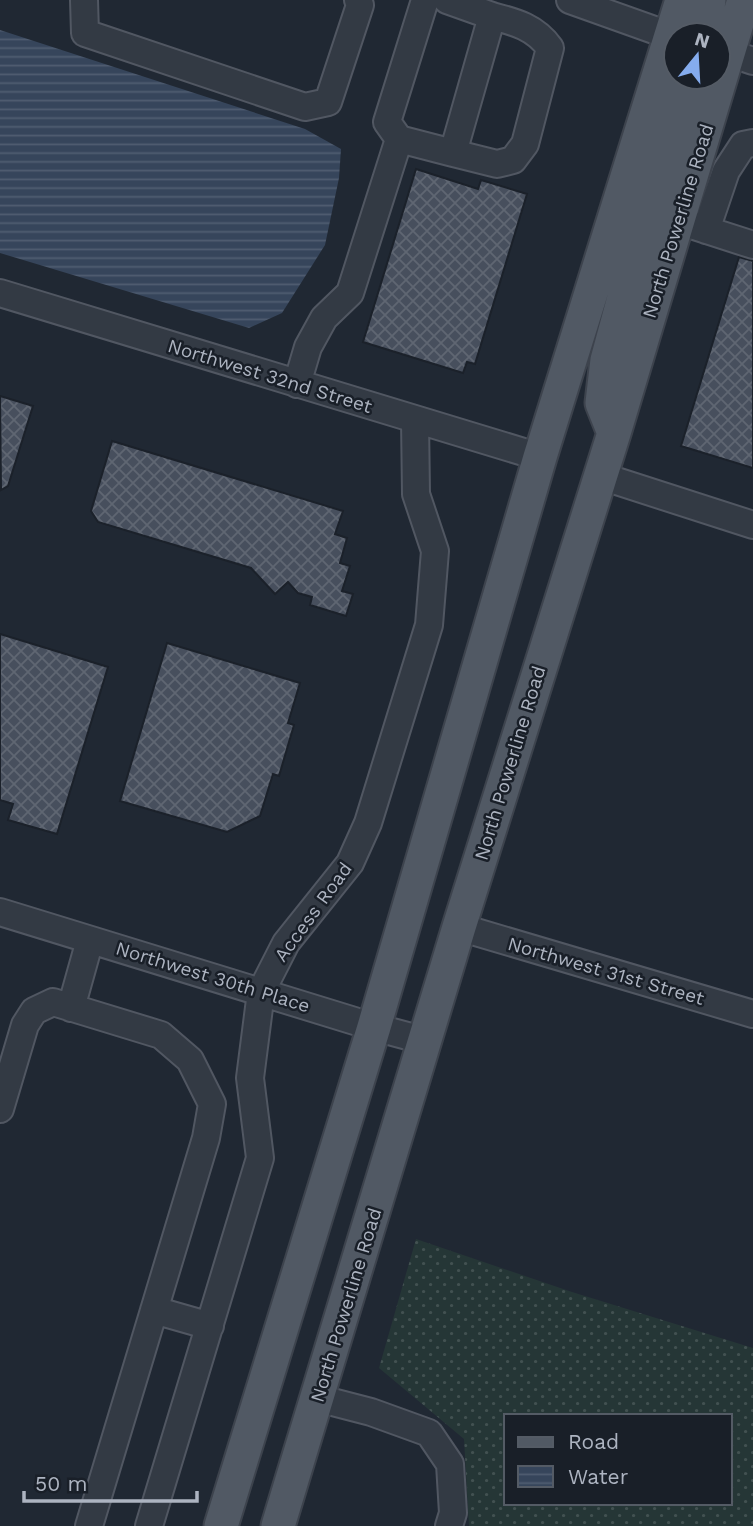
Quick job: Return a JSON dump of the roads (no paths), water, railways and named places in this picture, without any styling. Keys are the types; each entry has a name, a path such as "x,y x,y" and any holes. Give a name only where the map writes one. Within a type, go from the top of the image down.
{"main road":[{"path":"678,21 682,0"},
{"path":"709,0 707,15 711,21"},
{"name":"North Powerline Road","path":"732,36 744,0"},
{"path":"221,1526 374,1027 540,457 662,76"},
{"path":"614,433 602,404 607,360 637,250 686,91"},
{"name":"North Powerline Road","path":"278,1526 459,928 614,433 692,225 719,91"}],"street":[{"path":"84,0 85,33 305,107 328,102 360,5 358,0"},
{"path":"425,0 387,122 399,139 497,164 513,160 525,144 550,48 541,36 524,25 447,0"},
{"path":"570,0 662,34"},
{"path":"453,153 492,16"},
{"path":"297,384 308,347 324,318 350,293 399,139"},
{"path":"753,143 743,145 692,225 753,245"},
{"name":"Northwest 32nd Street","path":"0,293 540,457"},
{"name":"Access Road","path":"149,1526 260,1158 250,1079 261,992 286,943 350,863 368,823 429,625 435,551 416,494 415,420"},
{"path":"601,476 753,525"},
{"name":"Northwest 30th Place","path":"0,912 426,1041"},
{"name":"Northwest 31st Street","path":"459,928 753,1014"},
{"path":"71,1008 90,940"},
{"path":"0,1109 25,1025 34,1011 53,1002 161,1035 190,1060 212,1104 206,1138 89,1526"},
{"path":"154,1310 210,1326"},
{"path":"317,1398 371,1412 429,1433 450,1464 453,1513 449,1526"}],"water":[{"path":"0,30 305,129 341,149 339,178 325,245 282,313 249,328 0,253"}]}
